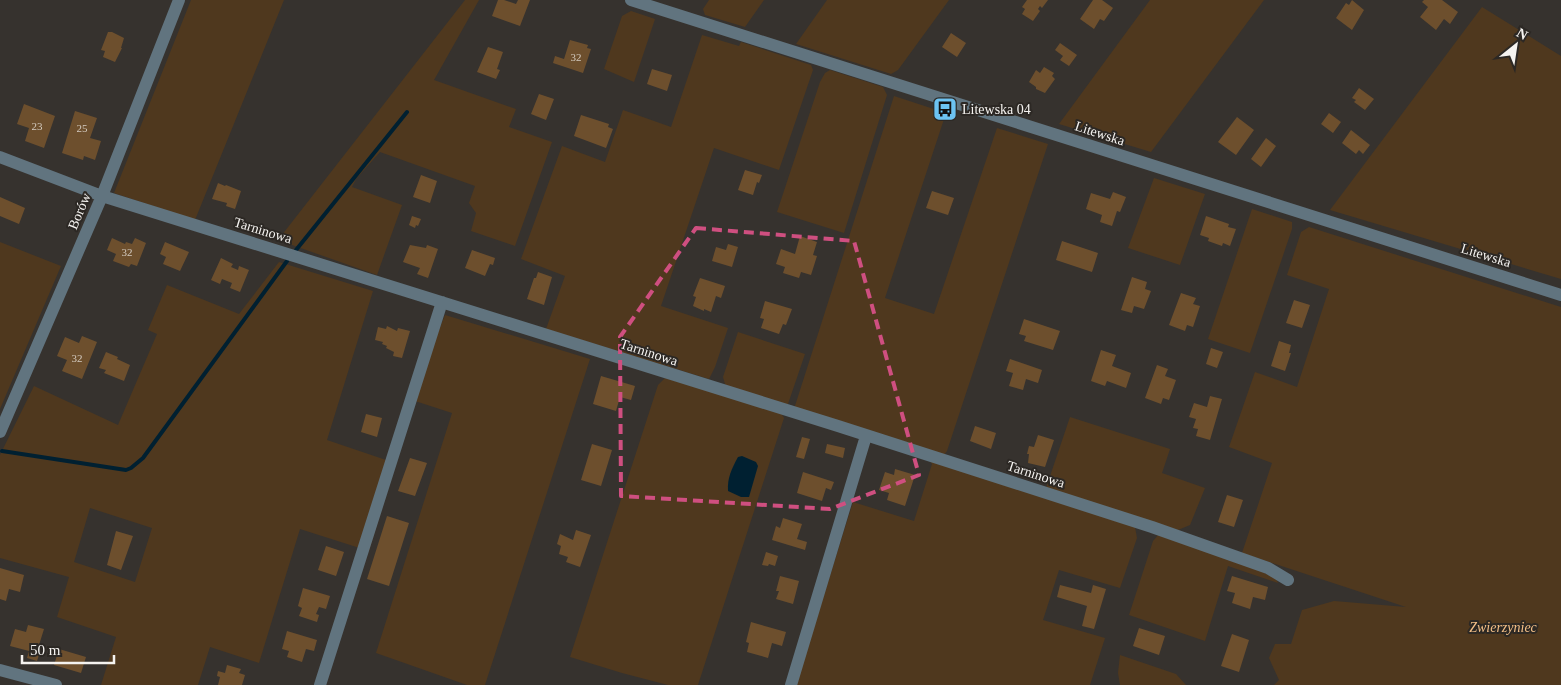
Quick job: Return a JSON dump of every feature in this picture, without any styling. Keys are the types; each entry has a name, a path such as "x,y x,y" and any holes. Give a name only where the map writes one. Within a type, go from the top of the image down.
{"street":[{"name":"Borów","path":"0,432 102,196 179,0"},
{"name":"Litewska","path":"631,0 1561,294"},
{"name":"Tarninowa","path":"0,157 102,196 1193,540 1268,568 1288,580"},
{"path":"320,685 442,302"},
{"path":"791,685 866,436"},
{"path":"0,670 56,685"}],"highlighted area":[{"path":"696,228 854,241 919,475 830,509 621,496 620,337"}],"green space":[{"path":"191,0 284,0 195,220 114,193"},
{"path":"465,0 479,0 434,80 516,109 509,127 552,142 515,246 471,231 476,213 469,203 475,186 380,152 356,179 352,187 402,205 377,275 278,240"},
{"path":"709,0 764,0 745,27 705,15 703,9"},
{"path":"827,0 949,0 898,70 891,74 796,44"},
{"path":"1150,0 1264,0 1151,152 1059,124"},
{"path":"1482,7 1561,56 1561,279 1330,210"},
{"path":"631,11 655,19 634,82 604,69 622,16"},
{"path":"702,35 739,46 741,42 811,65 813,70 779,170 714,148 661,306 728,328 709,379 546,329 565,276 521,259 562,146 605,162 623,110 671,127"},
{"path":"830,70 883,87 887,95 844,233 777,212 820,82 825,73"},
{"path":"894,96 946,113 885,298 934,314 997,128 1048,144 947,451 944,455 794,409"},
{"path":"1154,178 1205,194 1180,265 1128,248"},
{"path":"1252,209 1292,222 1292,229 1250,353 1208,339"},
{"name":"Zwierzyniec","path":"1309,227 1561,307 1561,685 1274,685 1279,680 1269,658 1275,644 1291,644 1302,610 1334,601 1406,607 1242,553 1272,463 1229,447 1255,372 1297,387 1329,289 1287,275 1301,232"},
{"path":"0,242 61,266 0,409"},
{"path":"279,262 373,291 327,440 386,460 445,315 590,359 485,685 467,685 376,653 452,413 415,401 369,551 300,529 259,663 210,647 198,685 101,685 116,637 57,617 69,577 0,558 0,455 34,386 118,425 157,334 148,330 167,285 239,314","holes":["90,508 152,528 135,582 74,562"]},
{"path":"738,332 805,354 787,407 729,388 725,384 723,377"},
{"path":"665,378 781,413 784,418 698,685 668,685 570,657 658,385"},
{"path":"1070,417 1170,449 1162,473 1205,488 1190,525 1178,530 1046,488"},
{"path":"930,461 1135,527 1137,538 1120,588 1059,570 1043,620 1105,638 1090,685 796,685 853,502 914,521 932,464"},
{"path":"1159,534 1230,558 1276,578 1278,583 1228,566 1205,641 1129,615 1153,541"},
{"path":"1120,655 1176,674 1186,685 1120,685 1118,673"}],"water":[{"path":"742,456 756,462 758,466 749,497 741,497 728,491 728,482 732,469 738,457"}],"building":[{"path":"498,0 516,4 518,0 530,0 520,26 492,16"},
{"path":"1027,0 1048,0 1042,8 1040,6 1038,9 1040,11 1033,21 1022,14 1025,9 1022,7"},
{"path":"1093,0 1102,0 1113,8 1104,21 1100,19 1094,29 1080,19"},
{"path":"1352,0 1364,10 1352,30 1336,18 1346,3 1349,5"},
{"path":"1424,0 1442,0 1458,12 1450,24 1444,19 1436,30 1420,17 1428,7 1422,2"},
{"path":"108,32 124,38 122,48 115,62 103,57 105,51 101,50"},
{"path":"951,33 966,43 957,57 942,47"},
{"path":"570,40 588,45 587,48 591,49 583,73 553,63 555,56 564,59"},
{"path":"1060,43 1077,55 1069,66 1060,60 1063,56 1055,50"},
{"path":"488,47 503,52 497,69 500,70 496,79 477,72"},
{"path":"1044,67 1054,73 1052,76 1055,79 1045,93 1036,89 1029,82 1036,70 1040,73"},
{"path":"652,69 672,75 667,91 647,84"},
{"path":"1359,88 1374,99 1365,110 1354,102 1356,100 1352,98"},
{"path":"539,94 554,99 546,120 531,114"},
{"path":"24,104 55,116 44,148 25,141 29,128 17,124"},
{"path":"75,111 97,118 90,138 101,141 95,160 84,156 83,160 62,153"},
{"path":"1329,113 1341,122 1333,133 1321,124"},
{"path":"581,115 609,124 608,127 613,129 606,148 574,136"},
{"path":"1237,117 1254,130 1236,155 1218,142"},
{"path":"1351,130 1370,145 1363,154 1359,150 1356,154 1342,143"},
{"path":"1266,138 1276,146 1261,167 1251,159"},
{"path":"745,170 762,175 759,183 757,182 753,195 738,190"},
{"path":"421,175 437,181 430,203 413,197"},
{"path":"218,183 241,191 235,209 226,206 227,203 212,199"},
{"path":"932,191 954,198 948,215 926,208"},
{"path":"1113,192 1126,197 1120,212 1117,211 1112,226 1100,222 1102,215 1086,209 1091,193 1110,199"},
{"path":"0,197 25,208 19,224 0,216"},
{"path":"412,216 421,219 415,228 409,225"},
{"path":"1206,216 1229,224 1228,227 1236,229 1230,246 1223,243 1222,246 1208,241 1209,238 1200,235"},
{"path":"800,236 817,242 813,255 817,256 811,275 801,272 799,278 783,273 785,267 776,264 781,249 795,254"},
{"path":"112,238 125,244 126,242 132,244 135,238 146,243 137,266 131,264 129,267 113,261 116,254 107,250"},
{"path":"1062,241 1098,253 1092,272 1056,260"},
{"path":"165,242 189,252 180,271 163,264 166,257 160,254"},
{"path":"728,244 738,247 732,267 712,261 716,247 726,250"},
{"path":"410,245 426,248 427,245 438,249 428,278 417,274 420,268 403,262"},
{"path":"472,250 495,258 493,265 490,264 485,276 465,268"},
{"path":"221,258 233,264 231,267 238,270 239,266 249,270 240,292 230,288 232,283 222,279 220,284 211,280"},
{"path":"538,272 552,277 544,305 527,299"},
{"path":"1132,277 1147,282 1145,289 1151,291 1144,309 1134,306 1132,313 1121,310"},
{"path":"700,278 725,286 721,298 716,296 711,312 693,306 696,297 693,296"},
{"path":"1181,293 1196,298 1193,304 1200,306 1193,327 1187,325 1185,331 1169,325"},
{"path":"1294,300 1310,305 1302,328 1286,323"},
{"path":"765,301 792,309 786,325 783,324 779,334 761,328 764,319 760,318"},
{"path":"1024,319 1060,331 1053,350 1024,341 1026,336 1019,334"},
{"path":"387,326 397,331 398,328 410,331 402,358 393,356 394,352 386,348 387,346 382,344 383,342 375,340 378,327 386,329"},
{"path":"82,336 97,342 82,379 62,371 67,360 57,356 65,337 79,343"},
{"path":"1279,341 1291,345 1289,353 1291,353 1285,371 1271,366"},
{"path":"1211,348 1223,352 1217,368 1206,364"},
{"path":"1101,350 1116,355 1112,366 1131,373 1126,388 1107,381 1105,386 1091,381"},
{"path":"106,352 130,365 124,381 104,373 106,370 99,368"},
{"path":"1010,359 1042,370 1038,383 1026,379 1023,390 1009,386 1013,373 1006,371"},
{"path":"1157,365 1168,369 1165,376 1176,380 1169,400 1163,398 1161,404 1145,398"},
{"path":"601,376 635,386 631,400 620,397 616,411 593,404"},
{"path":"1210,396 1222,399 1210,440 1196,436 1198,429 1193,428 1196,419 1189,417 1194,403 1207,407"},
{"path":"366,414 382,418 377,437 361,432"},
{"path":"975,426 996,433 991,449 970,441"},
{"path":"1038,435 1054,440 1045,467 1028,463 1029,454 1027,454 1029,446 1034,447"},
{"path":"802,437 810,439 804,459 796,457"},
{"path":"592,444 612,450 601,486 581,480"},
{"path":"827,444 845,448 843,458 825,453"},
{"path":"410,458 427,463 415,496 398,491"},
{"path":"895,469 915,475 905,506 887,500 889,493 879,490 885,472 894,475"},
{"path":"803,472 834,482 831,490 826,488 822,501 797,493"},
{"path":"1227,495 1243,500 1234,527 1218,522"},
{"path":"387,516 409,523 389,586 367,579"},
{"path":"783,518 802,524 797,539 807,542 805,550 772,540 776,526 780,528"},
{"path":"576,530 591,535 580,567 566,562 568,557 559,554 561,546 557,544 560,534 573,540"},
{"path":"116,531 133,536 121,570 107,565"},
{"path":"326,546 344,552 336,576 318,570"},
{"path":"766,552 778,556 775,566 769,564 768,566 762,565"},
{"path":"0,568 24,575 20,592 9,589 6,601 0,599"},
{"path":"780,576 799,581 793,604 776,599 779,591 776,591"},
{"path":"1232,576 1268,587 1265,600 1253,597 1250,609 1232,603 1235,593 1227,591"},
{"path":"1060,585 1091,593 1093,585 1106,589 1094,629 1082,626 1087,606 1057,597"},
{"path":"303,588 330,596 326,609 319,607 316,614 319,615 317,622 299,616 302,608 298,606"},
{"path":"751,622 786,632 782,646 772,643 768,658 747,652 749,643 746,642"},
{"path":"28,625 44,629 39,645 42,646 37,661 27,658 29,651 10,646 15,629 26,632"},
{"path":"1139,628 1165,636 1159,655 1133,646"},
{"path":"287,631 317,640 314,651 306,649 302,662 287,657 289,651 282,649"},
{"path":"1232,634 1249,640 1239,672 1221,666"},
{"path":"59,649 86,657 81,673 54,665"},
{"path":"227,665 241,669 239,673 245,675 242,685 218,685 220,677 217,676 218,671 225,673"}],"waterway":[{"path":"296,250 407,112"},
{"path":"2,451 126,470 131,468 143,458 287,261"}],"place":[{"name":"Litewska 04","path":"945,109"}]}
